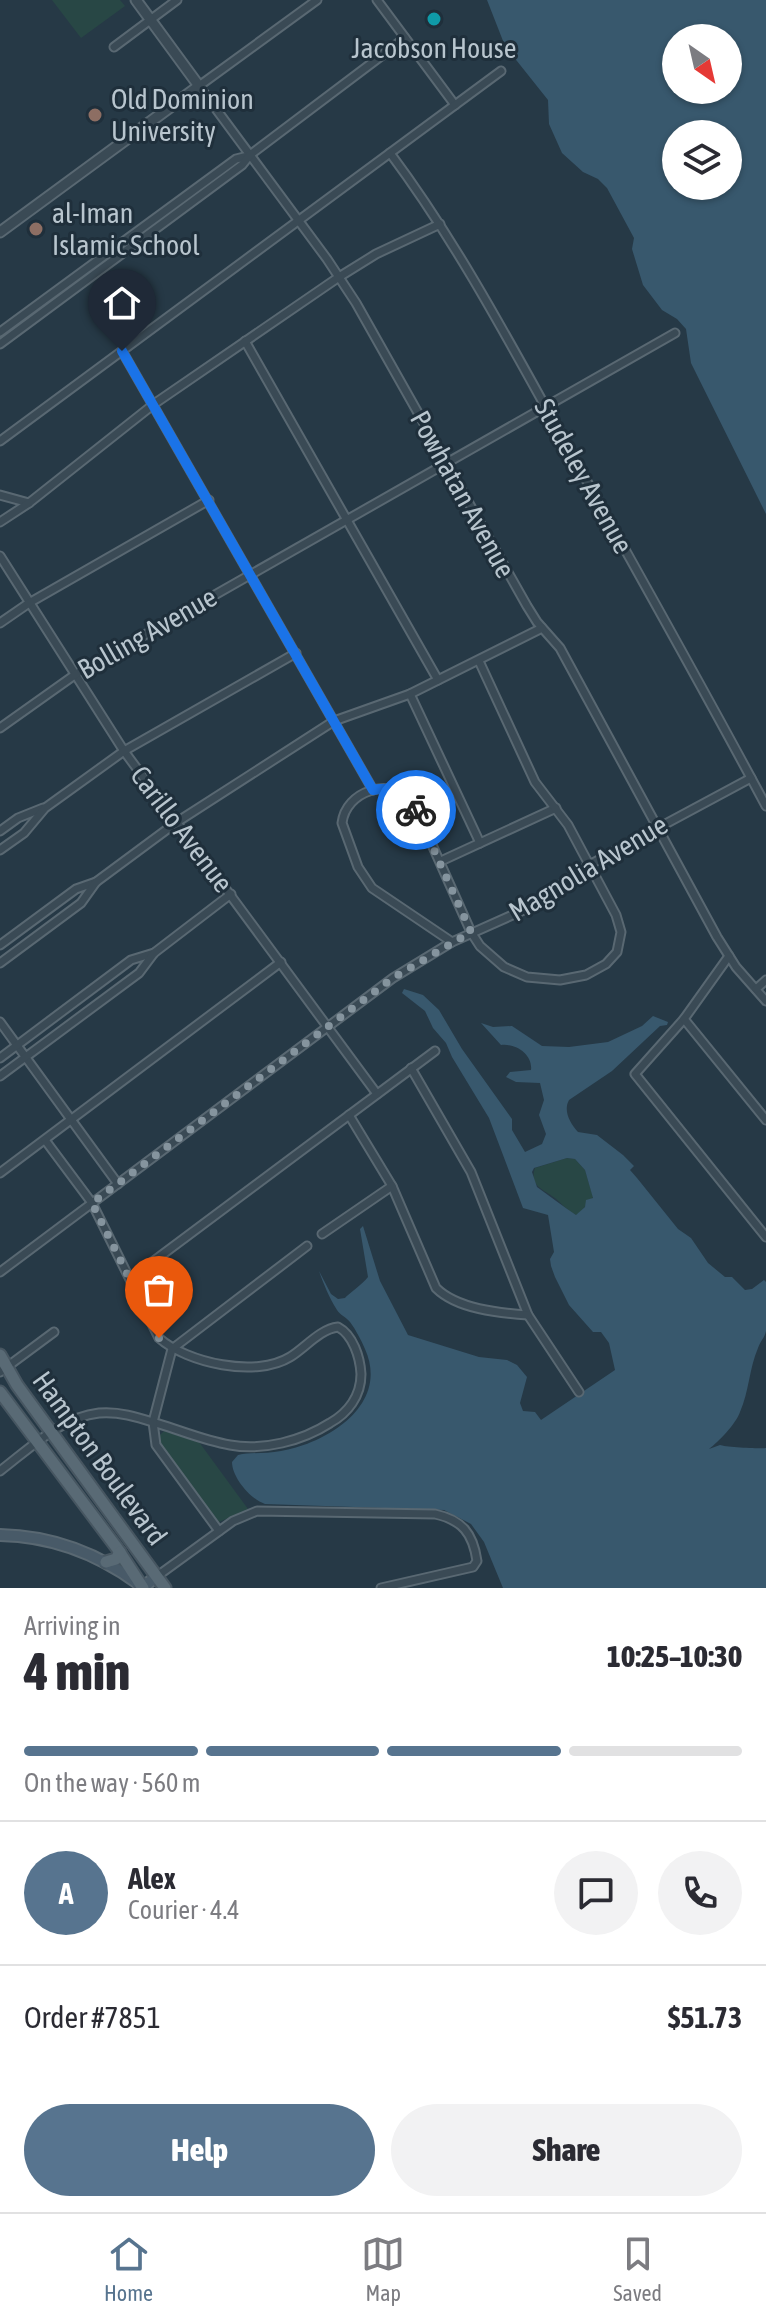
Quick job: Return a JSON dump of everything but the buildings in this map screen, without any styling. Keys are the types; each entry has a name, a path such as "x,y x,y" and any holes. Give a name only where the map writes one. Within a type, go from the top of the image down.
{"main road":[{"name":"Hampton Boulevard","path":"0,1355 3,1370 165,1588"},
{"name":"Hampton Boulevard","path":"0,1392 120,1552 143,1588"},
{"path":"0,1535 36,1537 61,1543 106,1562 143,1588 156,1577"},
{"path":"106,1562 116,1559 120,1552"}],"street":[{"name":"Powhatan Avenue","path":"136,0 339,277 527,606 560,648 729,956 766,1001"},
{"path":"114,47 177,0"},
{"path":"0,232 317,0"},
{"path":"377,0 455,105"},
{"path":"0,344 242,165 250,155 405,38"},
{"path":"0,441 501,71"},
{"name":"Studeley Avenue","path":"390,153 440,224 545,406 766,806"},
{"path":"0,332 236,159 250,155"},
{"path":"0,522 29,503 154,404 339,277 376,254 440,224"},
{"name":"Bolling Avenue","path":"0,728 76,674 675,333"},
{"path":"245,341 438,680"},
{"path":"122,351 373,790"},
{"path":"0,495 29,503"},
{"path":"0,623 29,603 209,500"},
{"name":"Carillo Avenue","path":"0,556 124,751 377,1094"},
{"path":"0,945 76,889 96,882 177,822 334,721 410,694 542,628"},
{"path":"0,850 24,833 45,808 124,751 296,653"},
{"path":"452,942 372,888 358,867 343,830 342,818 355,801 373,790 397,789 412,800 471,932 492,959 527,977 560,980 586,975 599,969 617,952 621,932 616,915 589,865 556,808 535,782 479,661"},
{"path":"410,694 480,843"},
{"name":"Magnolia Avenue","path":"0,1272 393,978 471,932 541,901 589,865 751,778"},
{"path":"0,831 27,813 45,808"},
{"path":"441,861 556,808"},
{"path":"0,963 81,903 96,882"},
{"path":"0,1076 139,973 154,953 231,894"},
{"path":"0,1058 131,960 154,953"},
{"path":"729,956 684,1019 635,1074 766,1237"},
{"path":"0,1173 281,962"},
{"path":"756,989 766,980"},
{"path":"684,1019 766,1120"},
{"path":"0,1022 118,1184"},
{"path":"131,1278 435,1051"},
{"path":"411,1068 471,1172 528,1315 579,1392"},
{"path":"349,1115 392,1186 432,1279 442,1294 449,1299 481,1307 528,1315"},
{"path":"0,1471 51,1433 97,1413 115,1413 153,1422 230,1445 280,1443 312,1433 345,1412 358,1393 358,1355 346,1332 338,1327 333,1327 282,1362 254,1368 238,1368 172,1349 159,1338 92,1203 45,1140"},
{"path":"322,1234 392,1186"},
{"path":"219,1531 159,1451 153,1435 153,1422 172,1349 307,1246"},
{"path":"3,1370 54,1332"},
{"path":"156,1577 245,1515 266,1510 435,1514 463,1525 475,1549 475,1565 463,1571 381,1588"}],"green space":[{"path":"52,0 120,0 125,6 81,38"},
{"path":"567,1158 575,1159 585,1170 593,1197 576,1215 538,1186 534,1179 535,1168"},
{"path":"164,1431 199,1442 248,1509 217,1523 162,1452 158,1437"}],"water":[{"path":"487,0 766,0 766,514 691,363 686,329 662,310 643,285 632,249 634,238 607,188 562,153 549,124 548,100 505,46"},
{"path":"404,989 423,995 439,1010 462,1049 512,1119 512,1130 525,1152 542,1144 546,1134 539,1115 544,1100 540,1083 516,1082 506,1077 510,1072 531,1070 529,1059 518,1048 501,1045 481,1023 493,1027 512,1026 542,1046 569,1047 608,1042 642,1026 653,1016 668,1022 612,1071 569,1100 567,1113 578,1132 597,1135 634,1166 630,1170 678,1229 691,1238 708,1263 725,1277 732,1277 745,1290 764,1280 766,1282 766,1331 755,1356 743,1404 731,1427 709,1449 720,1445 766,1448 766,1588 503,1588 484,1542 471,1524 444,1510 265,1504 238,1481 232,1462 238,1455 281,1451 317,1440 350,1418 362,1404 369,1387 370,1369 365,1349 352,1325 338,1312 319,1271 331,1294 338,1299 345,1298 368,1277 360,1229 363,1226 380,1281 408,1335 517,1365 527,1377 520,1403 523,1411 535,1412 541,1420 615,1370 609,1343 601,1332 593,1332 569,1305 555,1277 550,1259 554,1252 548,1215 523,1208 489,1118 425,1011 402,993","holes":["567,1158 575,1159 585,1170 593,1198 586,1200 585,1207 576,1215 537,1187 532,1172 534,1168"]}],"way so far":[{"path":"159,1338 92,1203 393,978 471,932 416,810"}],"place":[{"name":"Jacobson House","path":"434,19"},
{"name":"Old Dominion University","path":"95,115"},
{"name":"al-Iman Islamic School","path":"36,229"}],"route":[{"path":"122,351 373,790 397,789 412,800 416,810"}]}
